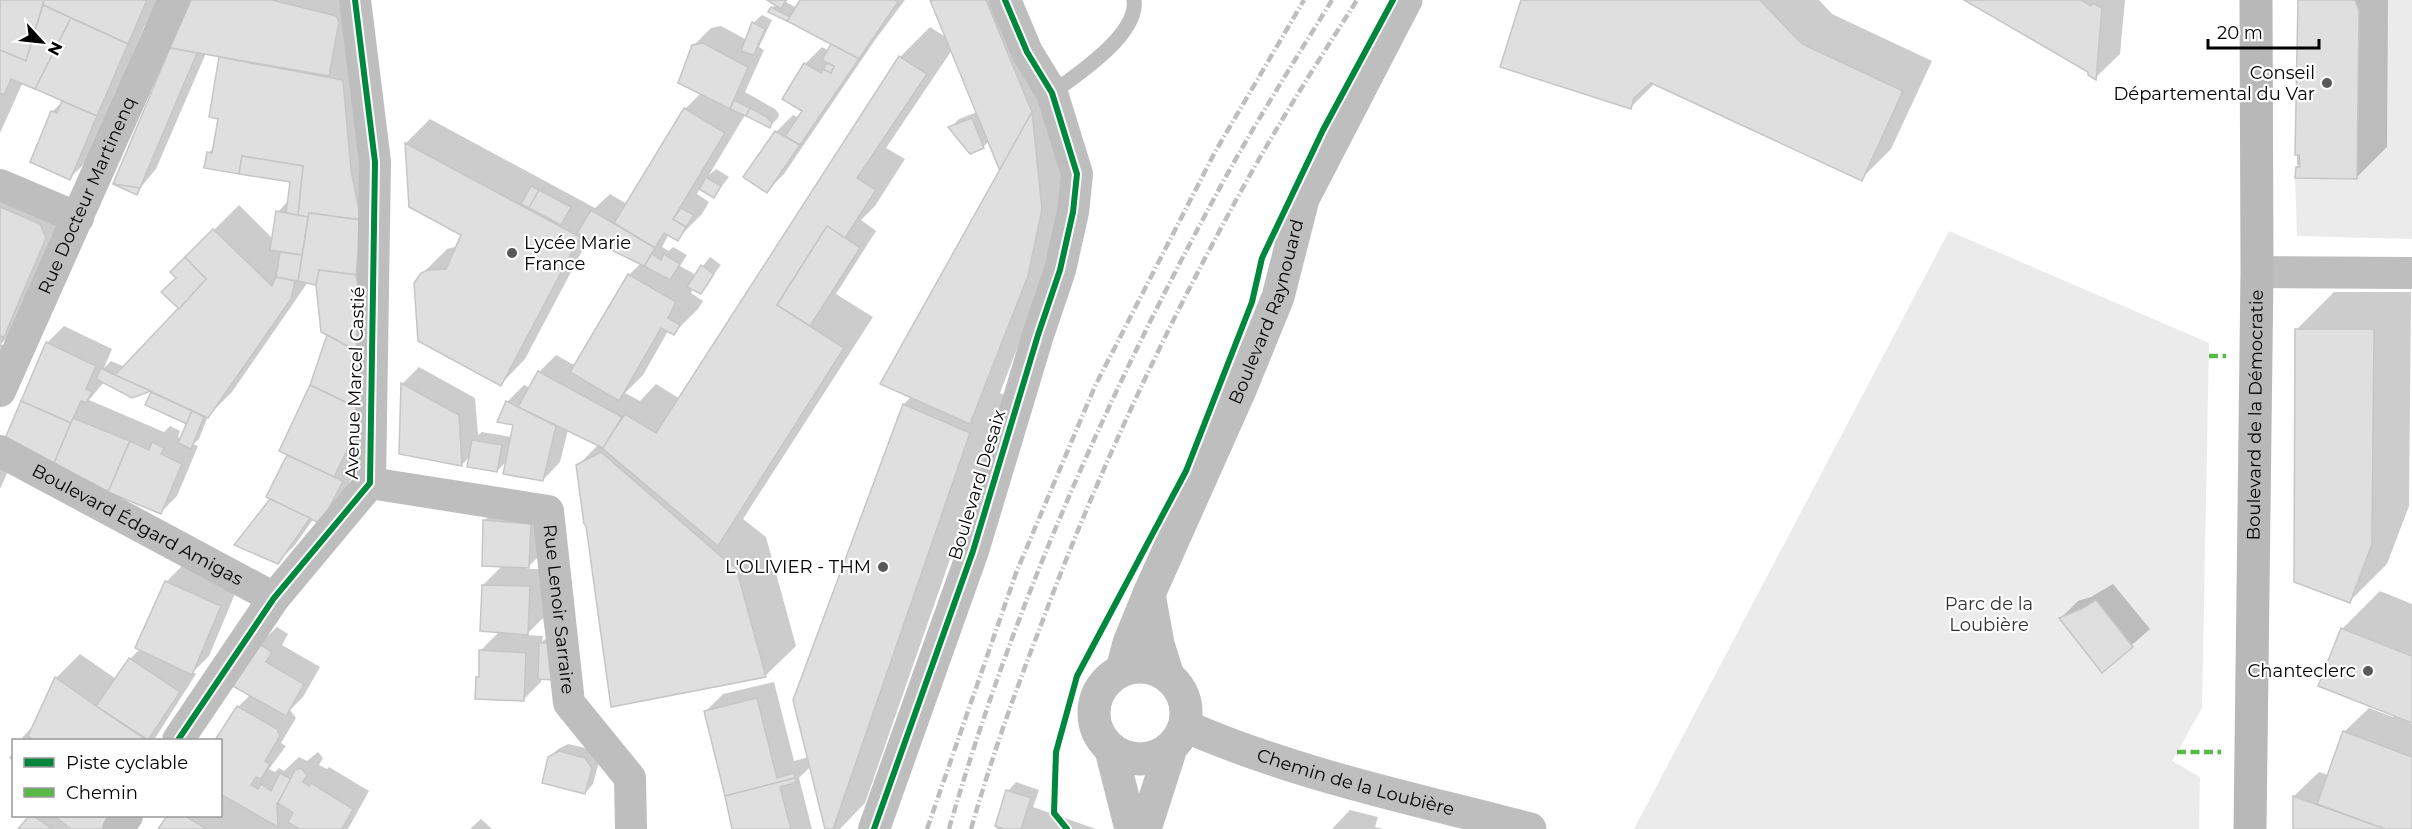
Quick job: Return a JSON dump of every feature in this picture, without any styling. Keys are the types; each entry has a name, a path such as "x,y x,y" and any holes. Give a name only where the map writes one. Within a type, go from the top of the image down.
{"main road":[{"name":"Boulevard de la Démocratie","path":"2250,829 2257,272 2256,0"}],"street":[{"name":"Rue Docteur Martinenq","path":"0,391 174,0"},
{"name":"Boulevard Desaix","path":"874,829 974,551 1038,335 1060,270 1073,212 1077,174 1052,93 1026,52 1005,0"},
{"name":"Boulevard Raynouard","path":"1122,670 1129,643 1149,594 1240,390 1278,297 1303,199 1406,0"},
{"name":"Avenue Marcel Castié","path":"179,739 274,598 370,483 375,162 352,1"},
{"path":"0,185 78,218"},
{"path":"2257,272 2412,273"},
{"name":"Boulevard Édgard Amigas","path":"0,451 274,598"},
{"name":"Rue Lenoir Sarraire","path":"370,483 548,511 569,703 630,778 631,829"},
{"path":"1149,594 1158,644 1168,676"},
{"path":"1145,829 1178,737 1186,712 1184,699 1178,686 1168,676 1154,669 1138,667 1122,670 1108,679 1099,692 1094,707 1095,723 1100,738 1111,750 1125,758 1141,760 1156,757 1178,737"},
{"name":"Chemin de la Loubière","path":"1178,737 1216,740 1311,771 1530,829"},
{"path":"1111,750 1131,829"}],"lane":[{"path":"1052,93 1095,60 1132,21 1134,0"}],"green space":[{"path":"2355,0 2412,0 2412,239 2297,236 2295,178 2357,179 2359,11"},
{"name":"Parc de la Loubière","path":"1949,231 2209,343 2202,708 2172,761 2200,777 2199,829 1634,829"}],"building":[{"path":"0,0 44,0 26,61 0,50"},
{"path":"44,0 147,0 128,44 43,5"},
{"path":"191,0 272,0 336,16 339,22 329,76 170,48"},
{"path":"767,0 786,0 781,9"},
{"path":"800,0 895,0 898,2 859,59 787,21"},
{"path":"930,0 986,0 1032,112 1000,171"},
{"path":"1521,0 1760,0 1802,44 1903,91 1862,181 1651,83 1634,98 1631,109 1500,67"},
{"path":"1964,0 2081,0 2091,6 2092,3 2102,8 2096,80 2088,75 2088,72"},
{"name":"Conseil Départemental du Var","path":"2298,0 2355,0 2359,11 2357,179 2295,178 2296,167 2300,167 2299,155 2295,155"},
{"path":"43,5 71,18 35,89 11,79 4,95 0,93 0,50 26,61"},
{"path":"771,7 790,17 787,21 768,12"},
{"path":"71,18 128,44 97,116 35,89"},
{"path":"752,22 765,29 754,55 741,51"},
{"path":"703,43 748,67 730,109 678,83 692,45"},
{"path":"831,44 859,59 800,145 785,136 802,111 782,99 804,63 821,73 823,69 831,73 834,66 822,60"},
{"path":"170,48 197,53 140,188 113,184"},
{"path":"899,56 927,74 857,178 876,190 845,238 827,226 777,305 844,348 718,546 602,448 625,414 656,433"},
{"path":"219,57 343,80 351,170 361,220 309,213 308,217 298,215 303,166 242,156 239,174 204,168 207,152 212,153 218,119 209,117"},
{"path":"827,63 834,66 831,73 823,69"},
{"path":"734,100 750,108 746,116 730,109"},
{"path":"62,101 97,116 70,180 30,162 51,111 57,113"},
{"path":"684,108 725,133 673,219 686,227 678,241 664,233 655,248 614,223"},
{"path":"750,108 767,117 772,123 770,128 746,116"},
{"path":"1032,112 1042,209 1028,276 970,424 880,384"},
{"path":"972,118 984,148 970,154 948,127"},
{"path":"775,131 800,145 767,193 743,177"},
{"name":"Lycée Marie France","path":"405,143 580,237 501,386 418,341 414,283 421,273 428,270 446,269 461,235 409,207"},
{"path":"242,156 303,166 298,215 286,213 290,182 239,174"},
{"path":"706,177 721,186 714,198 699,189"},
{"path":"113,184 140,188 137,195"},
{"path":"531,186 539,190 529,208 521,204"},
{"path":"539,190 571,207 561,225 529,208"},
{"path":"0,207 40,224 46,238 4,337 0,336"},
{"path":"681,208 694,215 686,227 673,219"},
{"path":"591,210 655,248 644,266 577,233"},
{"path":"276,211 308,217 302,255 270,250"},
{"path":"309,213 361,220 356,275 319,270 316,285 298,281"},
{"path":"827,226 860,248 810,326 777,305"},
{"path":"213,229 272,286 276,277 295,281 291,299 208,418 115,375 206,279 185,257"},
{"path":"280,252 302,255 298,281 276,277"},
{"path":"652,254 661,260 664,254 680,264 670,280 644,266"},
{"path":"185,257 206,279 179,309 161,292 176,278 170,272"},
{"path":"701,265 714,274 701,294 687,287"},
{"path":"319,270 356,275 360,296 364,355 321,332 316,285"},
{"path":"628,274 676,302 668,318 680,325 674,335 661,328 619,401 570,372"},
{"path":"2295,329 2374,329 2372,544 2350,603 2294,582"},
{"path":"327,335 364,355 366,412 310,385"},
{"path":"46,342 96,366 86,389 92,392 86,403 81,401 71,423 21,401"},
{"path":"101,368 151,391 132,398 96,379"},
{"path":"538,371 622,417 603,448 518,407"},
{"path":"401,383 459,415 462,466 399,454"},
{"path":"310,385 366,412 334,477 279,451"},
{"path":"151,392 192,411 187,424 145,405"},
{"path":"21,401 71,423 52,468 4,441"},
{"path":"506,401 556,426 543,481 503,474 513,425 497,422"},
{"name":"L'OLIVIER - THM","path":"903,404 970,433 833,829 825,829 793,700"},
{"path":"192,411 204,417 191,449 178,443"},
{"path":"73,418 130,441 108,492 52,468"},
{"path":"472,440 502,445 497,472 467,467"},
{"path":"130,441 149,450 152,442 164,448 161,454 182,464 161,514 108,492"},
{"path":"601,452 736,567 766,677 611,707 576,465"},
{"path":"287,455 343,481 321,524 266,497"},
{"path":"270,499 310,518 278,564 234,545"},
{"path":"483,520 531,524 529,568 482,566"},
{"path":"165,581 221,606 192,675 135,648"},
{"path":"482,585 530,586 528,635 480,631"},
{"path":"2096,600 2133,647 2102,673 2059,618"},
{"name":"Chanteclerc","path":"2341,628 2412,656 2412,723 2318,686"},
{"path":"258,643 272,652 266,662 304,684 286,716 231,685"},
{"path":"539,643 556,643 554,680 538,679"},
{"path":"479,650 526,653 524,701 475,699 476,677 479,677"},
{"path":"129,658 180,692 149,739 96,706"},
{"path":"55,677 145,739 32,739 28,736"},
{"path":"757,698 777,778 794,773 795,778 725,796 704,711"},
{"path":"237,706 277,729 280,736 265,761 270,764 261,779 256,777 251,785 258,789 261,784 271,791 280,773 291,779 277,804 278,827 222,795 222,739 216,739"},
{"path":"2343,731 2412,757 2412,829 2385,829 2317,804"},
{"path":"559,751 585,758 592,768 585,794 542,783 548,757"},
{"path":"301,768 307,775 303,782 309,786 311,783 353,809 342,829 299,829 288,822 293,813 278,803 295,770"},
{"path":"795,778 797,782 780,787 791,829 732,829 725,796"},
{"path":"1006,790 1031,798 1021,829 1005,829 995,826"},
{"path":"2293,796 2385,829 2293,829"},
{"path":"28,817 35,817 52,829 18,829"},
{"path":"55,817 116,817 108,829 71,829"},
{"path":"166,817 187,817 207,829 158,829"}],"railway":[{"path":"927,829 1016,573 1095,386 1215,152 1304,0"},
{"path":"949,829 1003,662 1068,498 1104,417 1223,182 1332,0"},
{"path":"971,829 994,755 1029,657 1082,520 1131,409 1183,300 1240,193 1282,120 1357,0"}],"marked path":[{"path":"2209,356 2226,356"},
{"path":"2177,752 2221,752"}],"cycle path":[{"path":"179,739 274,598 370,483 375,162 355,0"},
{"path":"874,829 973,551 1060,270 1073,212 1077,174 1052,93 1027,52 1005,0"},
{"path":"1067,829 1054,813 1056,752 1077,676 1186,471 1252,302 1262,258 1323,130 1393,0"}],"place":[{"name":"Conseil Départemental du Var","path":"2327,83"},
{"name":"Lycée Marie France","path":"512,253"},
{"name":"L'OLIVIER - THM","path":"883,567"},
{"name":"Chanteclerc","path":"2368,671"}]}
